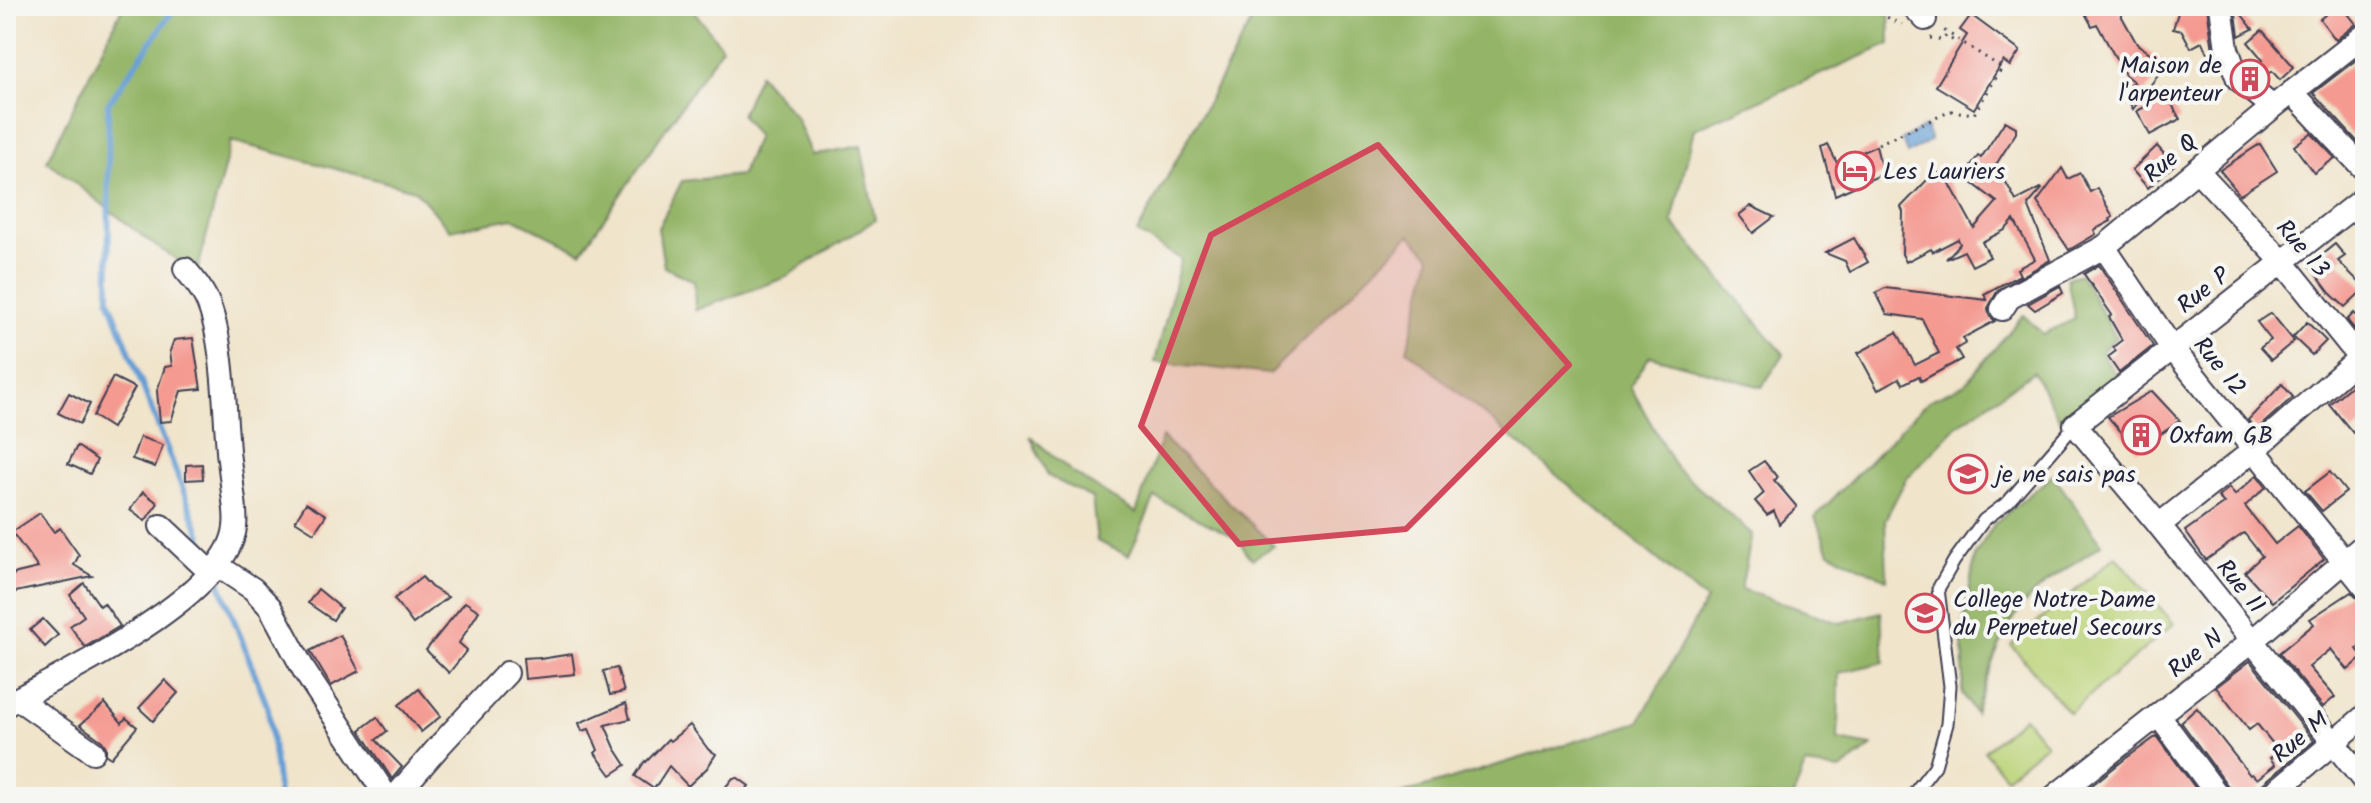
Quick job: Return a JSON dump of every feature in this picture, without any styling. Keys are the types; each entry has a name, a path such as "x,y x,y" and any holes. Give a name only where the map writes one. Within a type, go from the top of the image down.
{"street":[{"path":"2221,6 2227,49 2238,79 2273,107"},
{"name":"Rue Q","path":"2002,309 2009,298 2104,247 2365,35"},
{"path":"2292,92 2365,170"},
{"name":"Rue 13","path":"2197,170 2282,261 2363,358"},
{"name":"Rue P","path":"2075,425 2365,197"},
{"name":"Rue 12","path":"2104,247 2172,348 2365,587"},
{"path":"93,752 12,702 167,614 214,569 232,543 236,526 227,450 224,382 212,312 203,293 185,269"},
{"path":"2159,525 2363,358"},
{"name":"Rue 11","path":"2075,425 2365,782"},
{"path":"161,526 214,569 253,589 270,607 305,672 387,797"},
{"name":"Rue N","path":"2054,797 2252,641 2365,544"},
{"path":"395,797 507,673"},
{"path":"2159,716 2219,797"},
{"name":"Rue M","path":"2269,797 2365,716"}],"lane":[{"path":"1911,797 1935,766 1947,724 1950,686 1938,589 1984,520 2008,502 2075,425"}],"path":[{"path":"1878,144 1951,111 1974,114 2002,68 1919,12"},
{"path":"1943,40 1946,36 1954,41 1957,38"}],"highlighted area":[{"path":"1378,145 1569,365 1406,529 1239,544 1141,426 1211,235"}],"green space":[{"path":"123,6 690,6 722,47 581,252 513,218 450,230 415,190 231,141 197,273 153,244 47,161"},
{"path":"1260,6 1889,6 1890,44 1694,129 1672,222 1784,354 1762,387 1650,356 1630,386 1676,468 1752,534 1741,589 1840,623 1881,612 1884,662 1839,673 1838,740 1872,746 1841,770 1805,765 1793,797 1392,797 1639,722 1706,600 1407,350 1431,256 1410,235 1269,374 1155,362 1181,259 1137,233"},
{"path":"759,74 796,117 812,155 861,146 875,220 784,278 695,310 694,281 664,267 658,228 682,181 741,175 757,136 741,115"},
{"path":"2080,274 2116,337 2101,352 2121,382 2065,429 2033,372 1958,425 1906,479 1885,520 1887,580 1829,552 1815,517 1928,401 1965,384 2023,315 2043,334 2075,319 2067,278"},
{"path":"1030,436 1072,472 1136,513 1162,437 1274,546 1252,559 1236,538 1155,497 1129,556 1097,541 1092,498 1048,476"},
{"path":"2053,475 2102,544 2055,576 2024,604 1998,650 1975,713 1962,693 1964,658 1961,639 1975,555 1995,523"},
{"path":"2116,556 2174,624 2069,713 2011,645"},
{"path":"2024,717 2046,744 2006,777 1984,751"}],"water":[{"path":"1925,127 1931,140 1907,154 1902,139"}],"building":[{"path":"2081,6 2116,6 2137,44 2166,64 2133,109 2122,88 2134,82 2125,75 2097,24 2092,26"},
{"path":"2180,6 2207,6 2213,50 2207,53 2202,42 2191,48 2182,31 2173,29"},
{"path":"2235,6 2253,29 2239,36"},
{"path":"2336,6 2342,6 2356,24 2336,40 2320,19"},
{"path":"1971,15 2020,51 2010,66 2003,61 1974,109 1936,86 1967,35 1960,30"},
{"path":"2262,30 2294,67 2280,80 2272,71 2261,79 2250,70 2263,60 2248,42"},
{"path":"2365,53 2365,150 2313,93"},
{"path":"2167,95 2180,119 2150,135 2137,111"},
{"path":"2005,121 2016,127 2016,133 1990,174 2000,171 2016,201 2042,189 2028,205 2050,260 1998,290 1988,308 1989,315 1995,321 1963,338 1966,343 1956,349 1962,359 1921,381 1919,376 1903,384 1899,378 1878,390 1858,353 1897,332 1915,365 1939,353 1922,319 1887,314 1876,293 1885,288 1987,300 1984,294 2020,275 2017,269 2035,259 2014,220 2005,230 1982,242 1990,257 1972,266 1964,251 1946,259 1960,244 1958,239 1906,262 1902,254 1901,207 1928,179 1943,171 1974,228 1997,202 1963,176 1978,156 1981,158"},
{"path":"2311,133 2335,158 2314,173 2294,146"},
{"path":"2260,144 2277,171 2240,195 2220,170"},
{"name":"Les Lauriers","path":"1828,145 1837,163 1876,146 1883,174 1835,195 1822,148"},
{"path":"2157,146 2174,165 2148,188 2132,170"},
{"path":"2062,168 2068,179 2080,173 2090,192 2097,188 2113,217 2094,230 2096,234 2069,250 2037,202"},
{"path":"1751,206 1774,217 1753,233 1739,215"},
{"path":"1854,238 1868,262 1850,272 1845,261 1825,253"},
{"path":"2335,244 2345,256 2338,261 2365,288 2345,307 2309,265"},
{"path":"2099,265 2153,346 2119,373 2108,357 2116,351 2113,347 2122,340 2109,317 2112,315 2084,274"},
{"path":"2060,286 2063,293 2035,310 2028,304"},
{"path":"2271,313 2294,341 2271,360 2260,348 2271,340 2257,322"},
{"path":"2354,313 2365,324 2365,333 2361,337 2347,320"},
{"path":"2307,322 2326,341 2312,355 2293,337"},
{"path":"193,338 201,389 181,391 171,421 160,422 157,391 165,367 172,366 170,351 174,340"},
{"path":"113,377 135,388 112,428 93,416"},
{"path":"2357,381 2365,390 2365,423 2353,433 2329,404"},
{"path":"2282,384 2293,397 2256,430 2248,420"},
{"name":"Oxfam GB","path":"2152,391 2180,421 2137,450 2108,417"},
{"path":"69,393 90,404 80,424 58,413"},
{"path":"140,437 163,445 155,467 132,459"},
{"path":"77,446 97,460 90,474 68,464"},
{"path":"1764,461 1777,477 1774,480 1797,507 1779,524 1774,511 1767,515 1755,501 1764,493 1749,471"},
{"path":"202,464 203,479 186,480 186,465"},
{"path":"2330,472 2346,492 2322,511 2305,491"},
{"path":"2257,475 2266,487 2245,506 2275,544 2298,526 2324,559 2272,602 2245,572 2262,556 2244,533 2206,560 2185,531 2224,503 2218,497 2229,488 2235,495"},
{"path":"143,492 158,503 145,521 130,510"},
{"path":"306,503 326,515 314,533 295,521"},
{"path":"40,513 54,532 60,528 79,555 74,565 92,576 6,594 6,578 38,568 12,532"},
{"path":"422,577 431,587 448,597 413,624 394,599"},
{"path":"84,583 100,606 104,603 120,626 85,647 70,626 84,616 70,595"},
{"path":"318,589 341,608 333,620 308,603"},
{"path":"2351,592 2359,600 2365,601 2365,641 2357,649 2363,657 2348,670 2331,649 2309,667 2335,697 2323,707 2279,653 2314,624 2310,619"},
{"path":"465,602 479,611 459,643 467,650 449,673 426,650"},
{"path":"43,619 58,635 45,647 30,630"},
{"path":"340,635 359,671 331,686 310,651"},
{"path":"572,654 575,674 525,679 523,658"},
{"path":"2250,661 2314,741 2260,786 2255,797 2233,797 2181,722 2197,708 2250,775 2257,779 2275,765 2270,758 2279,751 2257,724 2249,730 2216,687"},
{"path":"617,668 624,692 610,695 603,671"},
{"path":"165,680 178,693 153,721 139,708"},
{"path":"419,689 441,716 421,732 399,705"},
{"path":"105,703 122,723 126,718 137,727 111,758 106,755 102,741 80,725"},
{"path":"626,703 630,719 605,725 626,765 611,775 595,753 598,750 589,729 582,731 579,723"},
{"path":"377,717 387,731 376,740 402,767 392,779 360,730"},
{"path":"690,725 708,749 716,754 707,768 688,786 669,766 654,789 635,776 645,761 668,739 670,741"},
{"path":"2157,736 2202,797 2077,797 2125,759"},
{"path":"733,778 749,786 740,797 732,797 723,790"}],"waterway":[{"path":"176,6 108,104 109,299 211,562"},
{"path":"217,576 268,708 279,797"}],"place":[{"name":"Maison de l'arpenteur","path":"2250,79"},
{"name":"Les Lauriers","path":"1855,171"},
{"name":"Oxfam GB","path":"2141,435"},
{"name":"je ne sais pas","path":"1968,474"},
{"name":"College Notre-Dame du Perpetuel Secours","path":"1925,613"}]}
